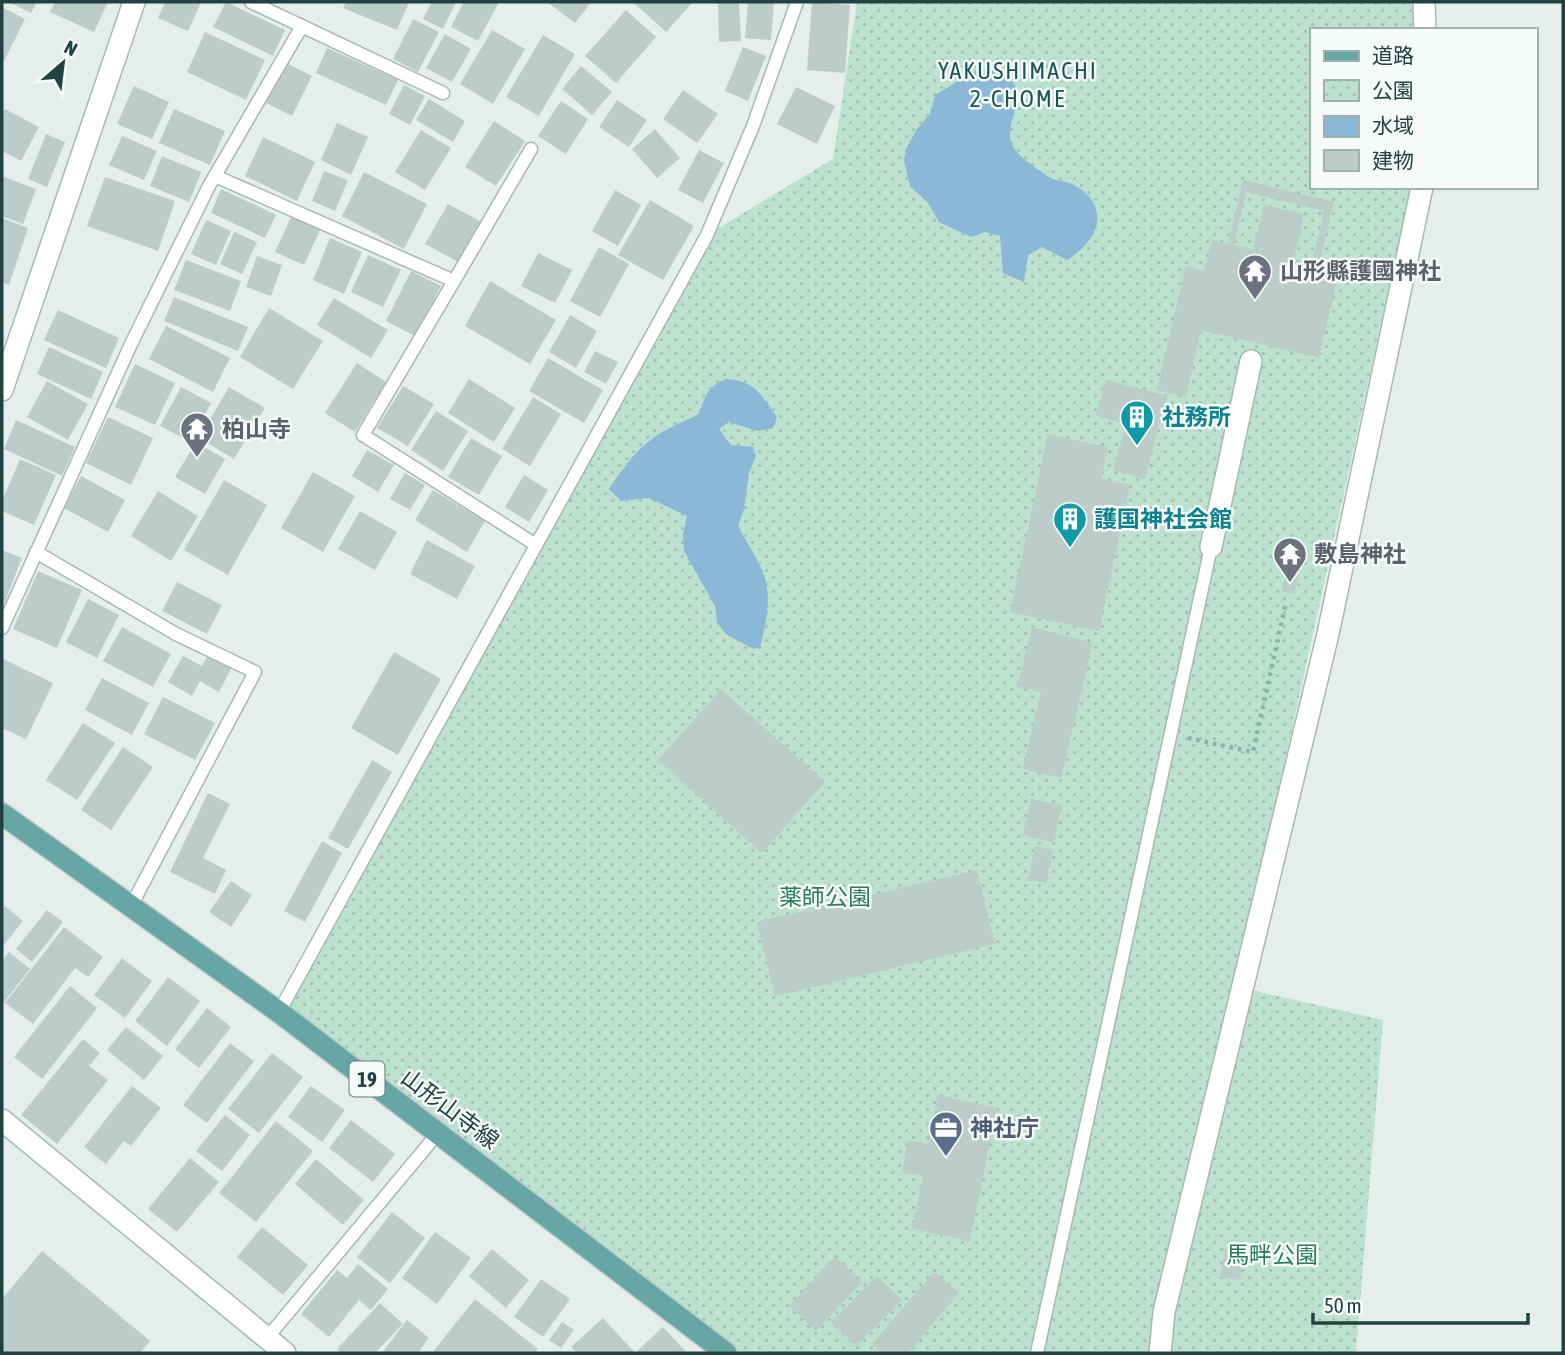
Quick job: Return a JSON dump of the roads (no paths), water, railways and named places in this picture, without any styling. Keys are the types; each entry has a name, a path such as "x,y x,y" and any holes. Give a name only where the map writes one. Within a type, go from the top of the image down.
{"main road":[{"name":"山形山寺線","path":"2,814 279,1012 726,1353"}],"street":[{"path":"2,390 134,2"},
{"path":"1423,2 1425,28"},
{"path":"1160,1353 1167,1299 1328,634 1422,189"},
{"path":"1211,548 1251,362"},
{"path":"2,1119 285,1353"}],"lane":[{"path":"251,2 443,93"},
{"path":"279,1012 707,235 752,126 796,2"},
{"path":"2,628 132,342 215,176 302,26"},
{"path":"530,149 363,435 536,545"},
{"path":"215,176 454,281"},
{"path":"1037,1353 1211,548"},
{"path":"36,552 176,634 255,671 131,906"},
{"path":"267,1338 438,1133"}],"water":[{"path":"990,68 1006,76 1015,85 1018,94 1010,135 1014,149 1049,177 1081,189 1094,204 1097,216 1090,240 1067,260 1042,247 1028,255 1024,282 1003,273 1000,236 985,232 971,237 939,222 928,203 910,186 904,160 907,147 917,129 930,114 935,95 978,69"},
{"path":"726,379 736,380 757,390 777,417 773,428 758,431 729,422 719,429 731,445 753,447 756,456 749,473 744,509 738,526 760,564 767,589 767,609 760,647 754,649 727,635 717,623 715,606 684,551 683,535 687,516 649,498 621,501 609,489 628,462 646,443 698,415 710,389"}],"place":[{"name":"山形縣護國神社","path":"1255,301"},
{"name":"社務所","path":"1137,447"},
{"name":"柏山寺","path":"197,459"},
{"name":"護国神社会館","path":"1070,549"},
{"name":"敷島神社","path":"1290,584"},
{"name":"神社庁","path":"946,1158"}],"district":[{"name":"YAKUSHIMACHI 2-CHOME","path":"1018,84"}],"park label":[{"name":"薬師公園","path":"825,897"},
{"name":"馬畔公園","path":"1272,1255"}]}
